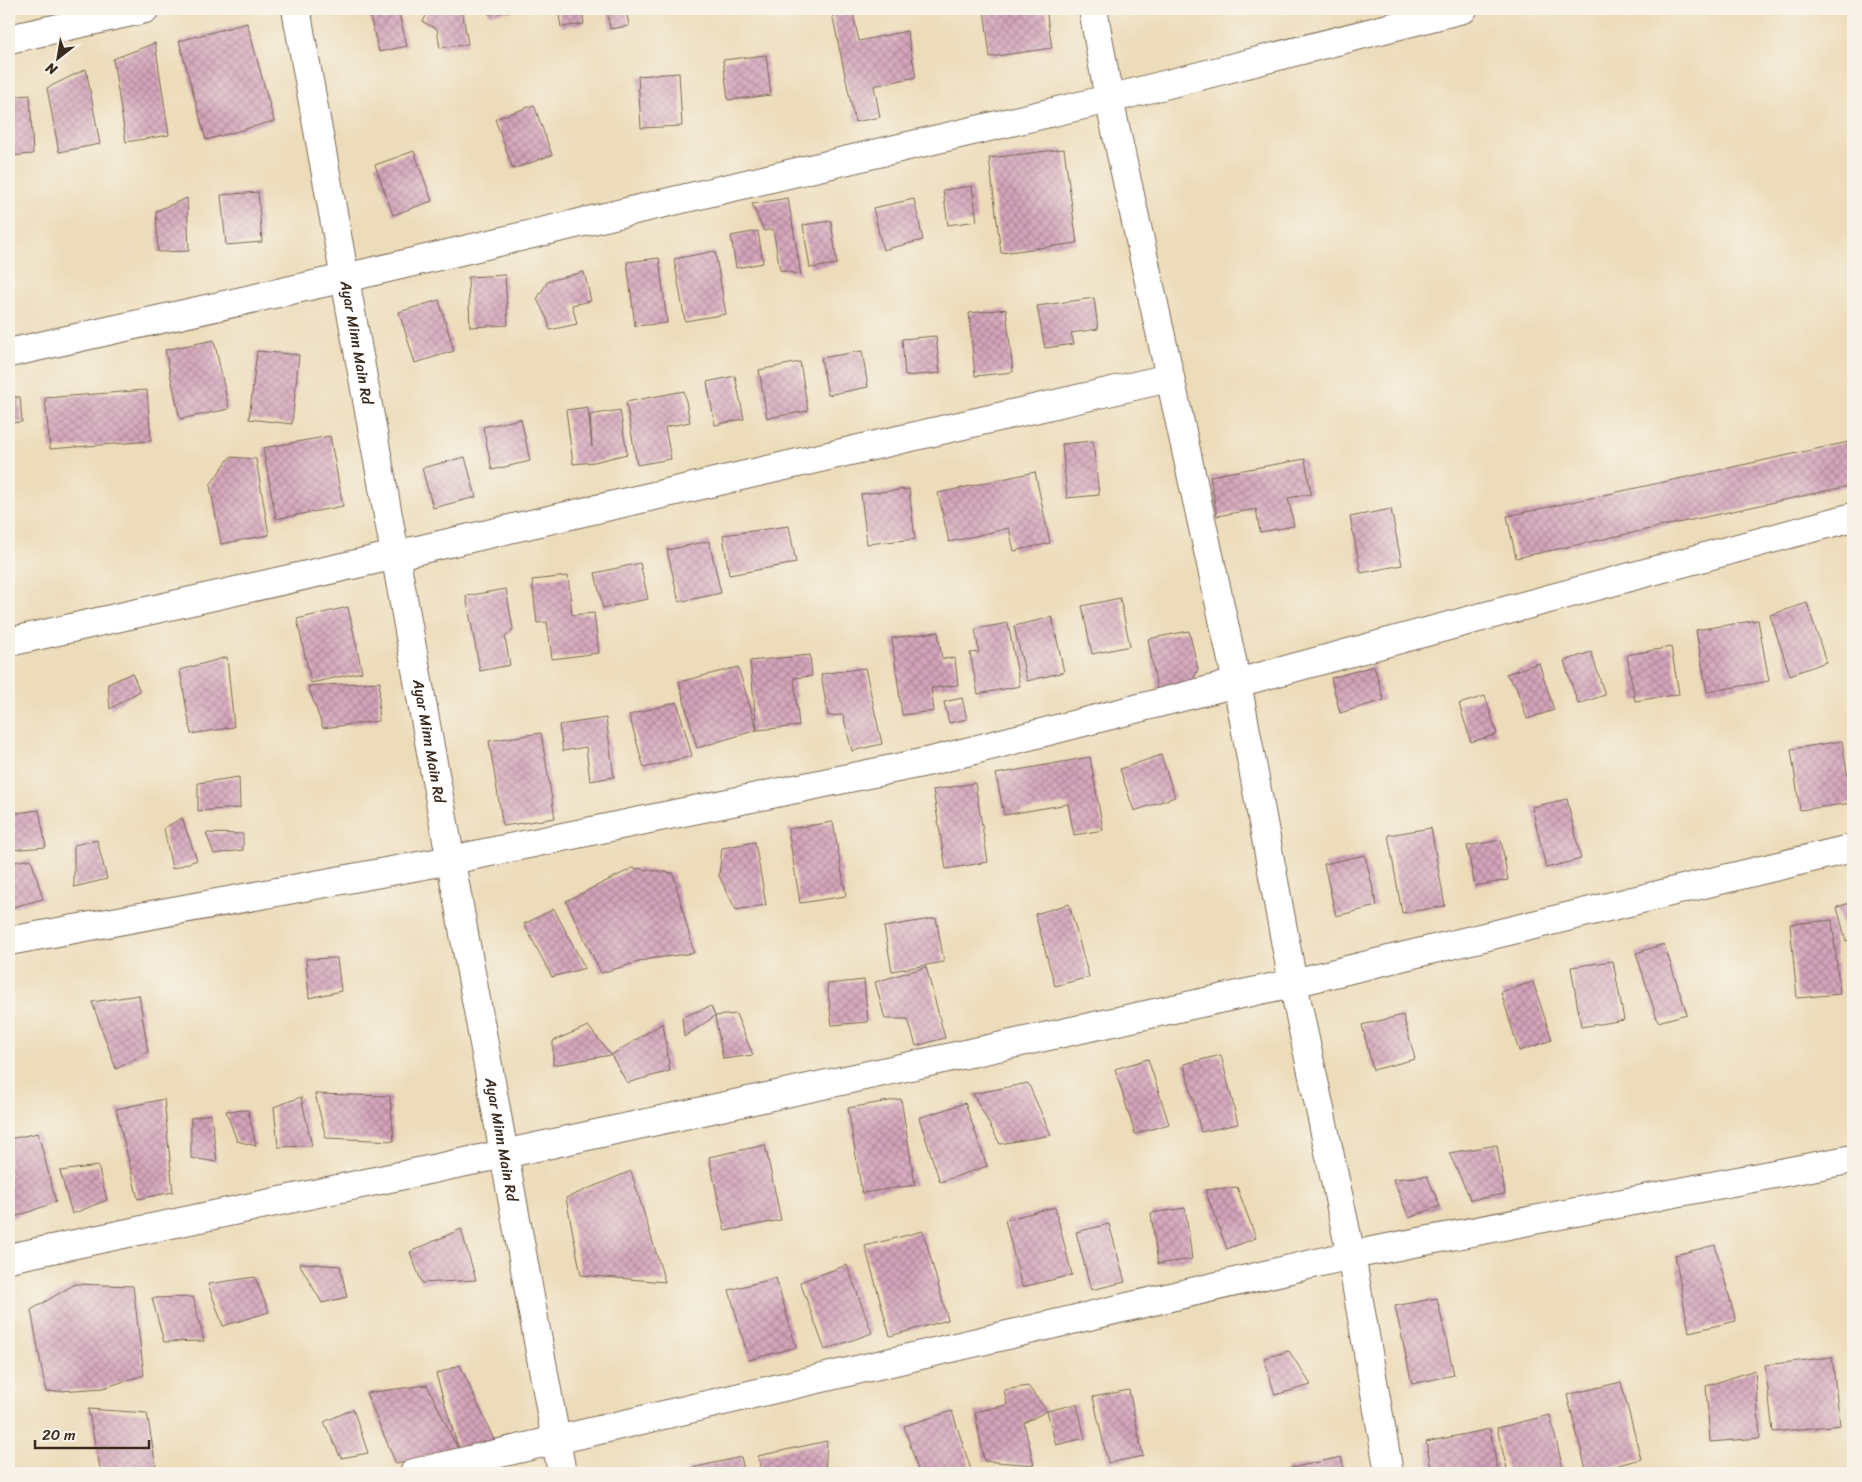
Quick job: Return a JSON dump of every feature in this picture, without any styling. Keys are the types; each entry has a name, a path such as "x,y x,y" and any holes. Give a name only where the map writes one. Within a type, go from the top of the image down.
{"street":[{"path":"9,39 145,9"},
{"name":"Ayar Minn Main Rd","path":"296,9 562,1473"},
{"path":"1093,9 1109,99 1237,683 1294,983 1351,1255 1389,1473"},
{"path":"9,353 345,278 1109,99 1463,9"},
{"path":"9,642 396,556 1169,378"},
{"path":"9,941 451,860 931,761 1237,683 1853,517"},
{"path":"9,1258 504,1154 1294,983 1853,848"},
{"path":"414,1473 1351,1255 1853,1159"}],"building":[{"path":"368,9 398,9 407,46 379,52"},
{"path":"429,9 462,9 468,44 440,48 437,29 423,22"},
{"path":"488,9 518,9 519,10 489,14"},
{"path":"558,9 582,9 584,24 561,27"},
{"path":"607,9 626,9 629,26 610,29"},
{"path":"831,9 852,9 859,41 907,31 916,77 874,86 880,117 855,122"},
{"path":"984,9 1046,9 1052,48 990,57"},
{"path":"247,23 274,121 206,140 179,41"},
{"path":"155,43 169,135 126,142 113,59"},
{"path":"766,55 771,95 728,100 723,60"},
{"path":"86,69 100,144 59,152 47,88"},
{"path":"679,73 682,126 641,128 638,76"},
{"path":"30,95 33,154 9,156 9,97"},
{"path":"534,105 552,155 513,169 495,119"},
{"path":"1064,149 1077,243 1001,253 989,158"},
{"path":"414,151 432,201 393,215 375,165"},
{"path":"972,186 977,221 948,225 943,190"},
{"path":"258,192 262,242 226,245 221,195"},
{"path":"187,198 189,251 158,252 156,211"},
{"path":"788,198 801,275 780,270 773,229 764,231 752,204"},
{"path":"914,199 923,240 883,250 873,208"},
{"path":"831,221 837,264 810,268 803,225"},
{"path":"758,231 763,263 736,268 731,236"},
{"path":"715,251 726,314 685,321 674,259"},
{"path":"659,258 667,323 635,326 627,262"},
{"path":"584,272 591,301 572,305 577,324 550,330 537,299 548,281"},
{"path":"505,275 508,325 470,327 468,277"},
{"path":"1094,298 1098,329 1071,333 1074,344 1045,348 1037,306"},
{"path":"439,300 454,351 415,363 399,312"},
{"path":"1006,309 1013,372 975,376 969,313"},
{"path":"936,336 940,373 905,376 902,339"},
{"path":"214,340 229,409 180,419 165,350"},
{"path":"257,351 299,355 292,424 249,419"},
{"path":"862,351 868,387 828,395 821,358"},
{"path":"800,362 808,411 767,418 759,370"},
{"path":"735,376 744,419 715,425 707,382"},
{"path":"147,390 151,441 50,449 45,398"},
{"path":"684,391 690,422 665,427 671,459 637,465 626,402"},
{"path":"9,397 20,397 22,422 9,423"},
{"path":"588,407 592,447 590,415 620,410 627,454 594,462 573,464 566,410"},
{"path":"521,419 530,461 492,470 483,427"},
{"path":"330,436 343,506 276,519 263,448"},
{"path":"1093,441 1099,495 1067,498 1062,444"},
{"path":"1853,441 1853,485 1516,558 1507,516"},
{"path":"230,457 256,459 269,535 221,544 210,485"},
{"path":"465,457 476,497 433,508 422,468"},
{"path":"1305,459 1311,494 1288,498 1294,526 1260,532 1256,509 1217,516 1210,476"},
{"path":"1035,472 1050,543 1014,551 1009,528 949,542 938,493"},
{"path":"909,489 915,539 867,544 861,494"},
{"path":"1391,509 1402,565 1361,573 1350,517"},
{"path":"789,526 796,563 729,575 723,535"},
{"path":"709,541 721,593 679,602 667,550"},
{"path":"640,563 648,599 603,608 595,573"},
{"path":"568,576 572,615 594,613 599,653 552,659 547,622 537,623 532,580"},
{"path":"506,589 513,629 505,638 510,665 480,671 466,596"},
{"path":"1120,598 1130,646 1092,654 1082,606"},
{"path":"1807,603 1826,662 1790,675 1770,615"},
{"path":"348,607 362,672 311,683 297,619"},
{"path":"1052,617 1064,672 1027,681 1014,626"},
{"path":"1758,620 1769,681 1707,692 1696,630"},
{"path":"1008,623 1020,686 978,694 970,653 979,652 975,629"},
{"path":"1189,631 1198,669 1192,683 1157,689 1148,639"},
{"path":"938,632 942,659 955,658 958,685 931,688 934,711 902,715 892,638"},
{"path":"1671,647 1679,694 1635,701 1627,655"},
{"path":"1591,652 1605,695 1578,704 1564,661"},
{"path":"810,655 812,676 794,678 799,726 757,730 750,661"},
{"path":"227,657 234,727 191,734 180,670"},
{"path":"1539,663 1554,710 1527,719 1516,687 1506,674"},
{"path":"1374,666 1384,700 1340,713 1331,678"},
{"path":"738,667 757,730 697,748 679,682"},
{"path":"865,668 882,744 852,751 843,715 828,716 821,674"},
{"path":"132,673 140,691 110,709 108,684"},
{"path":"380,682 378,721 323,728 308,686"},
{"path":"1485,696 1497,734 1471,742 1459,704"},
{"path":"962,698 967,719 949,723 944,702"},
{"path":"677,702 692,756 644,768 629,715"},
{"path":"606,718 614,777 590,781 586,747 563,751 559,725"},
{"path":"541,733 555,818 503,826 489,741"},
{"path":"1842,741 1852,803 1800,810 1791,749"},
{"path":"1161,755 1175,797 1134,811 1120,769"},
{"path":"1090,757 1103,830 1074,835 1068,804 1004,815 996,774"},
{"path":"239,777 240,808 198,811 198,783"},
{"path":"975,783 988,862 946,869 933,790"},
{"path":"1567,799 1581,859 1546,868 1532,807"},
{"path":"39,810 46,847 9,850 9,814"},
{"path":"182,818 197,860 172,869 164,828"},
{"path":"833,822 846,896 800,903 788,829"},
{"path":"1431,828 1445,906 1402,913 1388,835"},
{"path":"206,833 243,834 243,850 214,854"},
{"path":"97,840 107,879 74,887 74,845"},
{"path":"1501,840 1508,880 1475,886 1467,846"},
{"path":"755,842 766,905 736,910 719,876 722,848"},
{"path":"1365,855 1377,906 1336,916 1324,864"},
{"path":"31,859 43,899 9,908 9,863"},
{"path":"633,868 673,873 694,953 649,959 601,973 566,901"},
{"path":"1853,902 1853,939 1846,941 1837,907"},
{"path":"1069,904 1089,977 1055,986 1035,914"},
{"path":"554,909 585,968 552,977 524,924"},
{"path":"936,918 944,962 892,971 884,927"},
{"path":"1832,920 1840,994 1797,998 1790,924"},
{"path":"1664,944 1687,1014 1658,1022 1636,953"},
{"path":"337,958 341,991 309,998 306,959"},
{"path":"1613,961 1624,1020 1581,1027 1571,967"},
{"path":"926,967 945,1038 916,1046 908,1019 885,1019 875,982"},
{"path":"864,980 868,1022 832,1025 827,984"},
{"path":"1533,982 1552,1040 1519,1051 1501,992"},
{"path":"139,995 148,1052 116,1069 92,1002"},
{"path":"711,1006 715,1016 684,1037 682,1017"},
{"path":"736,1014 753,1055 723,1059 715,1016"},
{"path":"1403,1015 1415,1059 1373,1070 1362,1025"},
{"path":"663,1023 670,1071 627,1083 611,1055"},
{"path":"588,1026 611,1055 553,1065 553,1041"},
{"path":"1221,1055 1238,1124 1201,1132 1184,1064"},
{"path":"1148,1059 1169,1124 1135,1134 1115,1069"},
{"path":"1028,1083 1051,1135 1000,1144 973,1094"},
{"path":"315,1094 390,1096 394,1141 326,1138"},
{"path":"301,1097 312,1146 278,1147 274,1107"},
{"path":"164,1099 173,1192 138,1199 116,1109"},
{"path":"901,1099 915,1185 862,1193 848,1108"},
{"path":"965,1103 987,1166 940,1182 919,1118"},
{"path":"248,1110 256,1146 237,1141 226,1111"},
{"path":"211,1114 217,1162 191,1158 191,1118"},
{"path":"38,1133 56,1202 9,1219 9,1139"},
{"path":"765,1145 781,1220 725,1231 709,1157"},
{"path":"1497,1145 1505,1194 1471,1200 1449,1153"},
{"path":"98,1166 107,1200 72,1214 60,1171"},
{"path":"631,1171 665,1282 581,1275 566,1198"},
{"path":"1427,1176 1440,1206 1409,1218 1393,1179"},
{"path":"1237,1187 1256,1238 1227,1249 1205,1190"},
{"path":"1055,1207 1072,1275 1022,1287 1005,1220"},
{"path":"1185,1208 1192,1259 1158,1264 1151,1213"},
{"path":"1109,1224 1125,1282 1091,1290 1076,1232"},
{"path":"461,1229 476,1280 422,1283 410,1252"},
{"path":"923,1231 948,1320 890,1336 865,1246"},
{"path":"1715,1245 1736,1321 1689,1332 1675,1255"},
{"path":"299,1263 340,1266 347,1297 322,1303"},
{"path":"847,1265 872,1333 825,1350 800,1282"},
{"path":"255,1277 269,1312 223,1326 208,1284"},
{"path":"776,1278 796,1347 749,1360 729,1290"},
{"path":"75,1284 133,1286 144,1375 103,1388 46,1392 31,1310"},
{"path":"193,1297 204,1341 164,1342 152,1298"},
{"path":"1437,1298 1454,1375 1412,1384 1395,1306"},
{"path":"1289,1351 1311,1385 1275,1395 1264,1358"},
{"path":"1832,1357 1840,1425 1773,1432 1765,1365"},
{"path":"460,1365 495,1442 459,1451 436,1374"},
{"path":"1755,1370 1760,1438 1710,1442 1706,1386"},
{"path":"1621,1382 1641,1459 1587,1473 1567,1395"},
{"path":"427,1385 459,1451 396,1464 366,1393"},
{"path":"1028,1386 1047,1411 1024,1423 1034,1465 984,1461 975,1412 1007,1405 1004,1390"},
{"path":"1129,1390 1143,1456 1108,1463 1093,1397"},
{"path":"1077,1404 1085,1438 1056,1445 1047,1411"},
{"path":"88,1409 147,1413 157,1473 101,1473"},
{"path":"353,1409 368,1453 341,1458 324,1422"},
{"path":"952,1411 972,1473 919,1473 904,1426"},
{"path":"1550,1415 1564,1473 1508,1473 1497,1428"},
{"path":"1490,1429 1498,1473 1432,1473 1426,1442"},
{"path":"827,1441 825,1473 763,1473 758,1456"},
{"path":"741,1457 745,1473 688,1473 687,1469"},
{"path":"1341,1457 1345,1473 1288,1473 1287,1469"}]}
